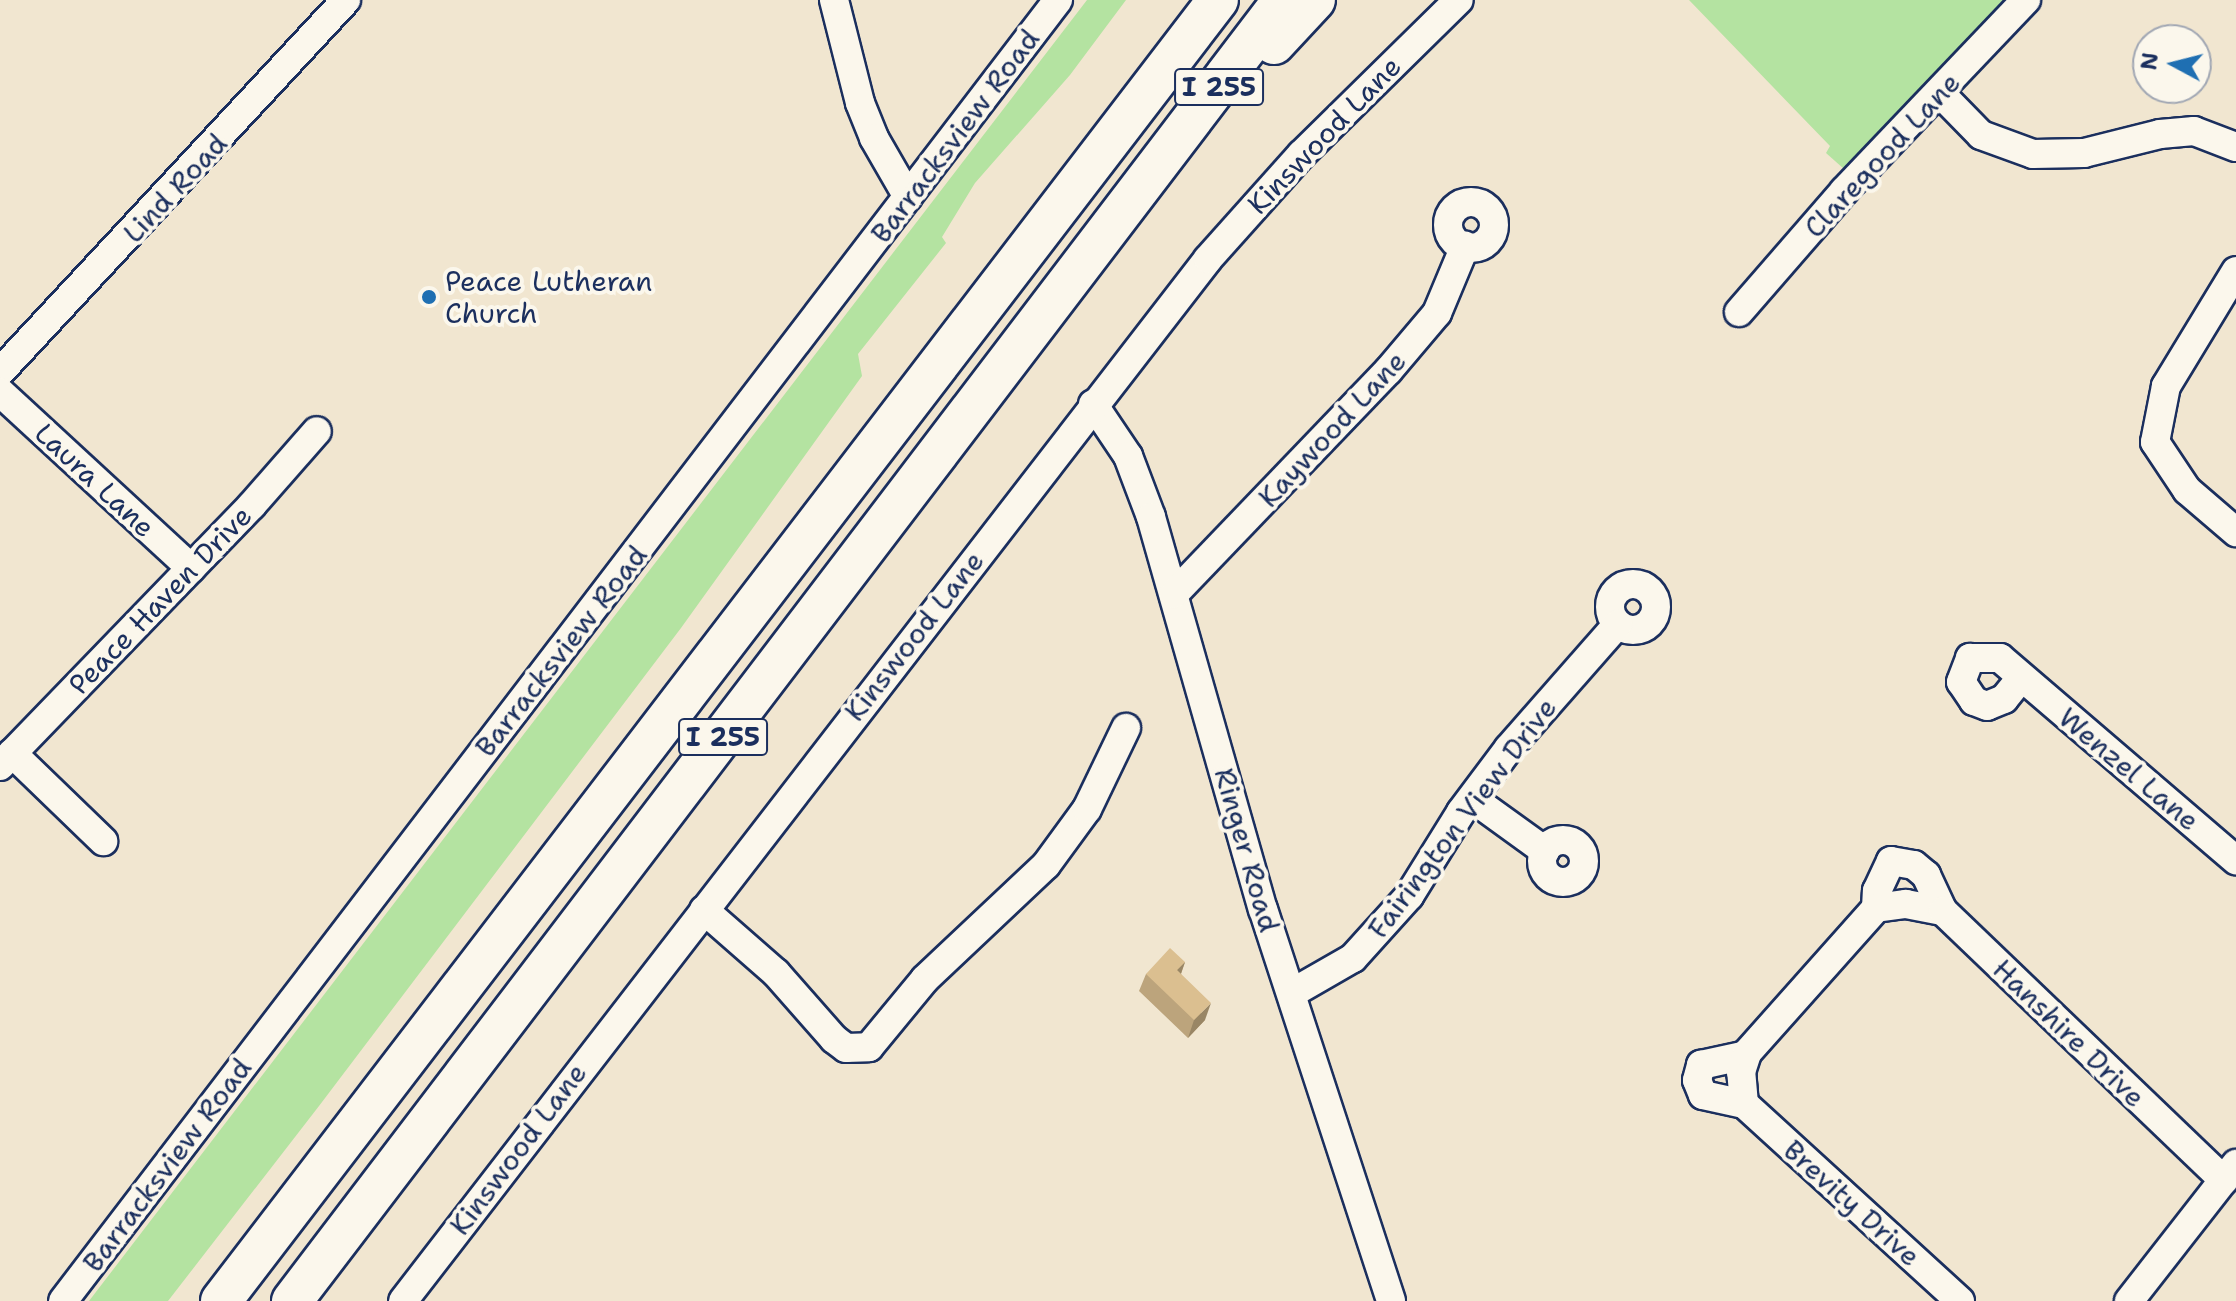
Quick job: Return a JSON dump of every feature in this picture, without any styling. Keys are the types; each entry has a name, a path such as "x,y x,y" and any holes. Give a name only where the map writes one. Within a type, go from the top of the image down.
{"highway":[{"path":"1159,77 1196,0"},
{"name":"I 255","path":"221,1301 1218,0"},
{"name":"I 255","path":"292,1301 1155,173 1283,0"},
{"path":"1155,173 1315,0"}],"street":[{"name":"Lind Road","path":"0,372 346,0"},
{"path":"834,0 860,103 874,138 908,197"},
{"name":"Barracksview Road","path":"63,1301 1058,0"},
{"name":"Kinswood Lane","path":"403,1301 1208,259 1301,155 1459,0"},
{"name":"Claregood Lane","path":"1739,312 1844,191 1941,94 2026,0"},
{"path":"1941,94 1981,135 2033,154 2084,153 2160,134 2194,131 2236,147"},
{"name":"Kaywood Lane","path":"1174,594 1388,371 1437,313 1465,246"},
{"path":"2236,271 2166,386 2155,442 2187,490 2236,532"},
{"name":"Laura Lane","path":"0,392 191,568"},
{"name":"Ringer Road","path":"1093,404 1128,456 1174,594 1263,909 1391,1301"},
{"name":"Peace Haven Drive","path":"6,760 191,568 317,431"},
{"name":"Fairington View Drive","path":"1292,993 1353,958 1409,896 1509,748 1618,624"},
{"name":"Wenzel Lane","path":"2021,678 2236,860"},
{"path":"704,910 776,973 834,1039 846,1048 869,1047 925,979 1046,865 1087,809 1126,728"},
{"path":"6,760 103,841"},
{"path":"1473,799 1545,851"},
{"path":"1744,1104 1746,1055 1876,908 1880,881 1891,861 1914,865 1926,875 1943,911"},
{"path":"1876,908 1906,904 1943,911"},
{"name":"Hanshire Drive","path":"1943,911 2230,1172"},
{"name":"Brevity Drive","path":"1746,1055 1701,1065 1697,1080 1703,1095 1744,1104 1960,1301"},
{"path":"2129,1301 2230,1172"}],"green space":[{"path":"1087,0 1126,0 1070,75 975,183 942,237 946,243 858,354 862,376 681,628 319,1106 168,1301 89,1301"},
{"path":"1689,0 2005,0 1844,169 1826,153 1830,146"}],"building":[{"path":"1170,948 1185,962 1177,970 1211,1003 1194,1020 1146,974"}],"place":[{"name":"Peace Lutheran Church","path":"429,297"}]}
